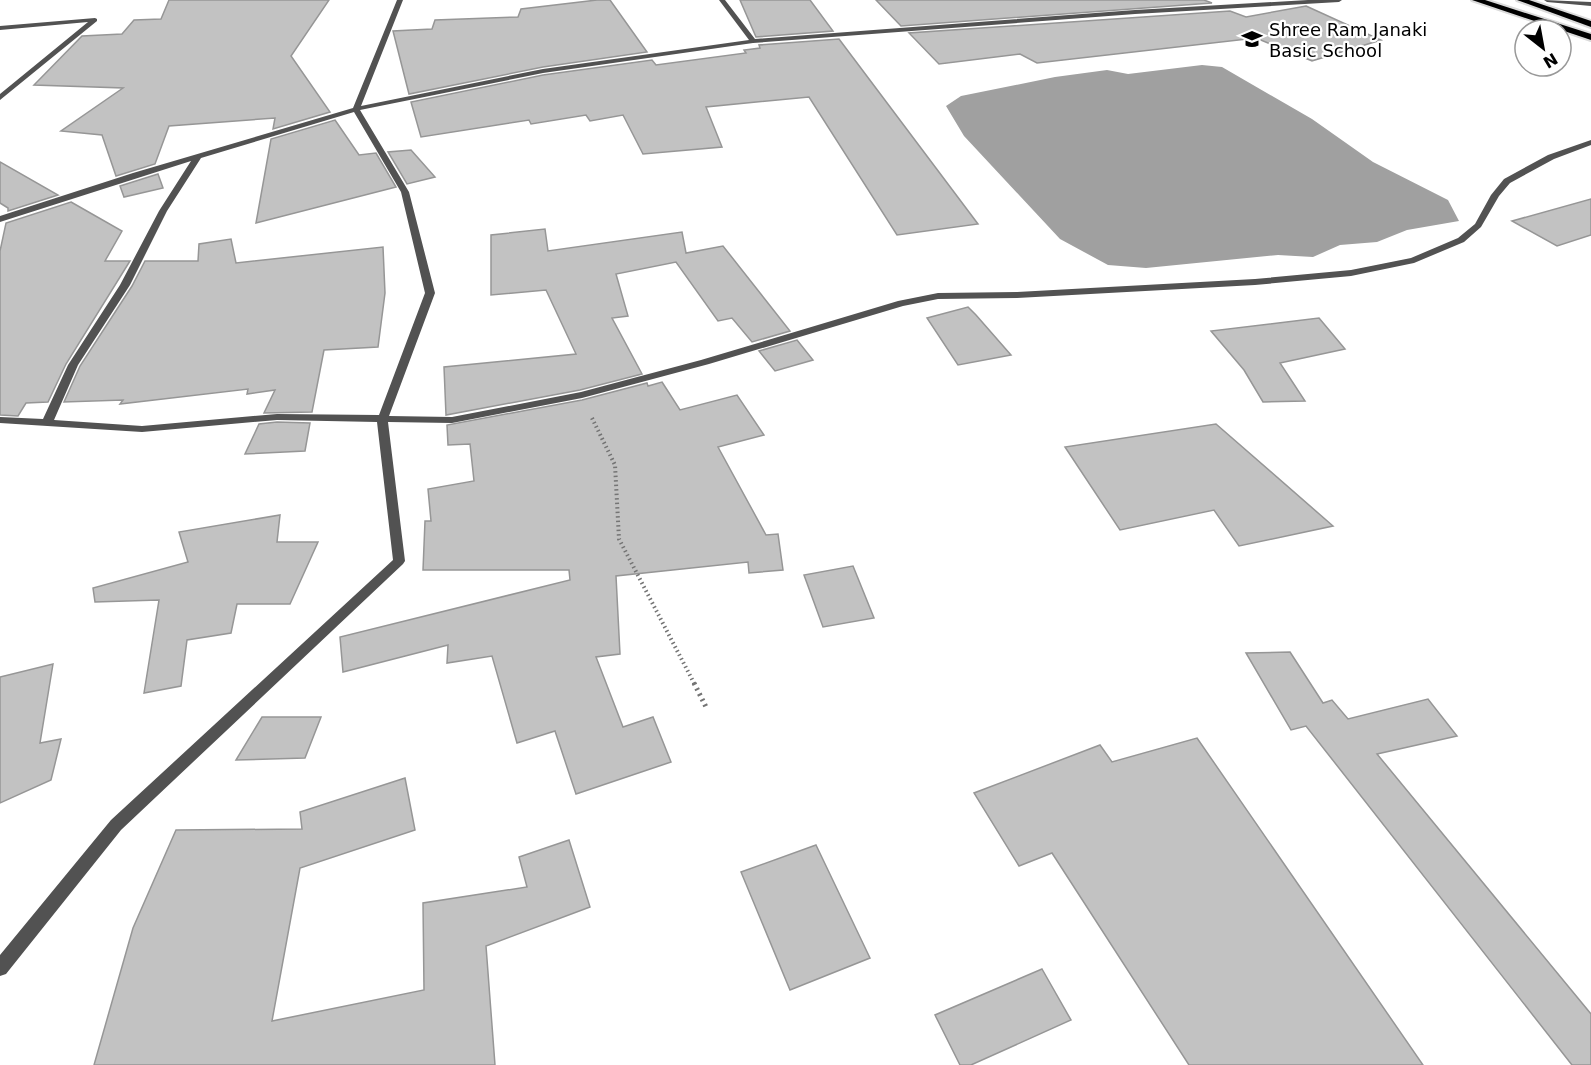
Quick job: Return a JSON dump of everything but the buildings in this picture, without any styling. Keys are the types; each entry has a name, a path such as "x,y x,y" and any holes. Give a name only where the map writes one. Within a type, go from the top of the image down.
{"highway":[{"path":"1476,0 1591,37"},
{"path":"1521,0 1591,24"}],"street":[{"path":"356,109 400,0"},
{"path":"722,0 753,40"},
{"path":"0,219 356,109 543,71 753,40 1135,12 1339,0"},
{"path":"1547,0 1591,4"},
{"path":"0,28 95,20 0,98"},
{"path":"0,968 116,825 399,561 382,421 430,293 405,192 356,109"},
{"path":"0,420 48,421 142,429 278,417 382,421 452,420 582,395 705,362 901,303 938,296 1017,295 1255,282 1351,273 1414,260 1461,240 1478,225 1495,195 1507,181 1551,157 1591,142"},
{"path":"48,421 73,365 125,285 163,211 197,158"}],"path":[{"path":"582,395 615,465 619,538 706,707"}],"shaded area":[{"path":"1202,65 1222,67 1312,119 1373,162 1448,200 1459,221 1407,230 1377,242 1340,245 1313,257 1278,255 1146,268 1108,265 1060,239 964,136 946,106 961,96 1055,77 1107,70 1128,74"}],"place":[{"name":"Shree Ram Janaki Basic School","path":"1252,39"}]}
